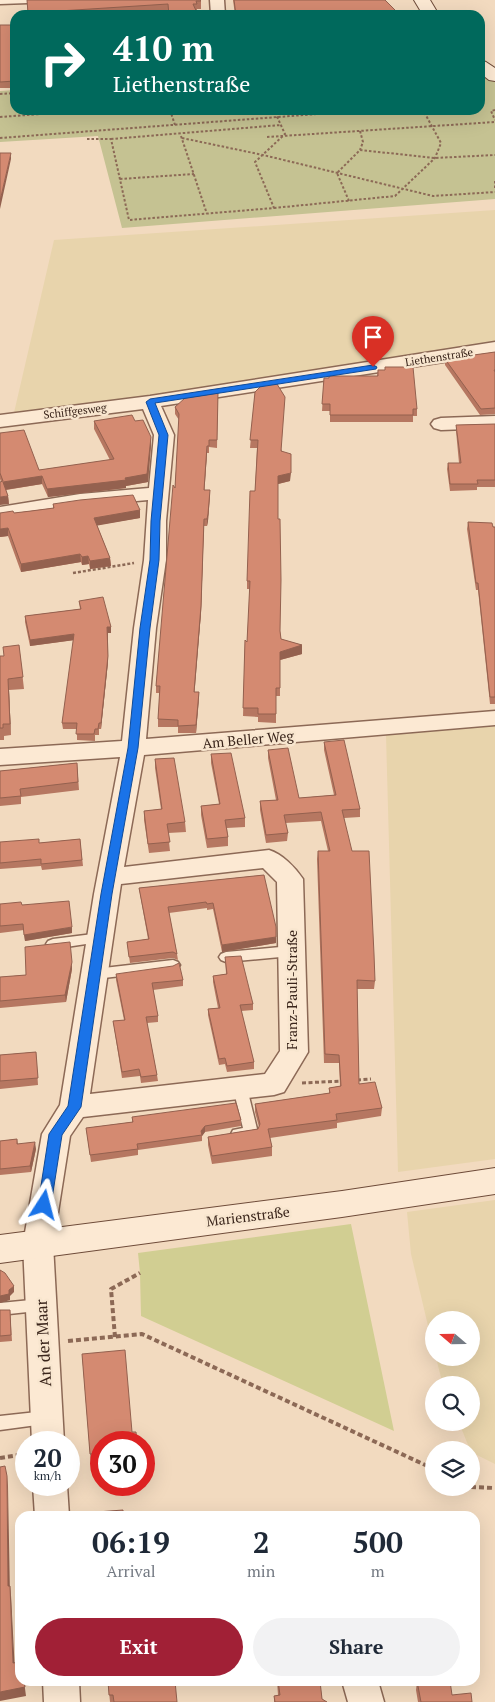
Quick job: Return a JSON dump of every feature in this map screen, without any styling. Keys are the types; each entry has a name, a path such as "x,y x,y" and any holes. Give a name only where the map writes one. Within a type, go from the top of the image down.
{"main road":[{"name":"Marienstraße","path":"0,1249 342,1204 495,1181"}],"street":[{"path":"0,0 24,0"},
{"name":"Liethenstraße","path":"150,402 495,348"},
{"path":"38,1244 56,1134 74,1107 110,877 133,748 145,628 155,560 158,493 164,435 150,402"},
{"name":"Schiffgesweg","path":"0,421 150,402"},
{"path":"441,424 495,422"},
{"path":"0,513 80,500 158,493"},
{"name":"Am Beller Weg","path":"0,757 495,718"},
{"name":"Franz-Pauli-Straße","path":"110,877 269,859 290,879 294,1052 274,1084"},
{"path":"74,1107 274,1084"},
{"name":"An der Maar","path":"38,1244 47,1430"},
{"path":"51,1496 52,1511"},
{"path":"61,1686 62,1702"},
{"path":"361,1686 366,1702"}],"lane":[{"path":"37,946 101,938"},
{"path":"226,957 291,951"},
{"path":"96,974 173,965"},
{"path":"226,1136 251,1133 240,1088"},
{"path":"0,1309 41,1305"},
{"path":"0,1422 47,1430"}],"path":[{"path":"268,137 495,121 491,111 495,110"},
{"path":"0,117 22,115"},
{"path":"172,115 175,125"},
{"path":"274,208 255,162 285,134 276,115"},
{"path":"0,138 305,115"},
{"path":"111,139 129,220 208,214 395,196 435,158 441,143 426,115"},
{"path":"87,139 111,139 281,125"},
{"path":"337,173 360,150 363,142 360,131"},
{"path":"180,133 208,214"},
{"path":"182,138 263,155 433,196 495,191 495,181"},
{"path":"360,150 435,158 495,155"},
{"path":"337,173 349,201"},
{"path":"120,179 194,174"},
{"path":"72,572 155,560"},
{"path":"274,1084 371,1079"},
{"path":"114,1336 111,1289 140,1273"},
{"path":"43,1343 142,1334 425,1465"},
{"path":"0,1458 15,1456"},
{"path":"480,1487 495,1488"}],"shaded area":[{"path":"485,76 495,82 495,199 122,228 98,136 0,142 0,91 10,90 10,115 485,115"},
{"path":"495,210 495,342 13,417 54,240"},
{"path":"495,726 495,1159 398,1172 386,735"},
{"path":"495,1200 495,1464 480,1456 480,1441 466,1441 462,1431 480,1431 480,1376 441,1376 438,1366 480,1366 480,1311 425,1311 425,1313 411,1254 407,1212"},
{"path":"351,1224 394,1431 141,1316 138,1253"}],"building":[{"path":"27,0 201,1 196,1 197,4 193,4 196,10 169,10 168,4 75,10 28,10"},
{"path":"234,0 385,0 395,10 235,10"},
{"path":"0,25 10,25 10,81 0,82"},
{"path":"0,153 11,153 0,201"},
{"path":"495,352 495,408 481,409 445,359"},
{"path":"385,367 413,367 417,409 413,409 413,415 330,415 330,404 322,404 324,378 329,378 329,376 378,376 378,370 385,370"},
{"path":"263,384 277,384 285,397 281,451 291,454 291,473 278,476 281,639 302,645 280,652 280,688 276,688 276,714 258,714 258,708 243,708 245,640 247,642 250,581 247,581 250,491 255,491 258,440 250,440 255,392"},
{"path":"218,393 217,440 209,440 209,446 207,446 204,490 210,490 207,519 204,519 201,606 194,692 199,692 196,725 178,726 178,720 158,719 160,686 156,686 173,485 175,488 179,414 175,407 185,398"},
{"path":"132,415 135,421 143,420 151,437 147,474 125,478 126,480 47,489 42,476 3,482 8,496 0,497 0,482 3,481 0,473 0,433 24,430 39,470 114,459 94,421"},
{"path":"495,424 495,480 477,480 478,484 450,484 448,463 461,463 456,425"},
{"path":"133,495 140,510 94,518 110,558 90,561 88,556 82,557 80,554 21,564 8,528 0,529 0,513 54,508 53,504"},
{"path":"468,522 492,523 493,527 495,527 495,697 490,697 478,583 476,583"},
{"path":"103,597 111,627 107,627 108,656 101,723 99,723 98,729 95,729 94,734 76,734 77,723 62,723 74,634 30,640 25,616 81,609 79,601"},
{"path":"19,645 23,677 8,679 10,724 3,724 3,728 0,728 0,656 4,656 3,647"},
{"path":"344,740 360,809 342,810 352,851 369,851 374,954 375,981 357,980 359,1084 375,1082 382,1108 336,1114 337,1120 268,1129 272,1147 212,1156 208,1137 258,1129 260,1124 255,1104 330,1093 329,1088 341,1086 339,1055 325,1054 318,851 330,851 321,812 284,815 288,833 266,835 260,801 278,800 268,750 288,748 299,798 336,795 324,742"},
{"path":"231,753 245,818 225,820 228,837 207,839 201,806 220,804 211,754"},
{"path":"174,758 185,822 167,824 170,842 148,844 144,811 162,809 155,759"},
{"path":"77,763 78,782 20,789 21,796 0,798 0,771"},
{"path":"39,839 39,843 80,839 82,860 41,864 41,859 0,863 0,842"},
{"path":"264,875 276,927 276,937 222,945 213,903 207,904 206,902 168,907 177,954 173,952 129,957 127,942 149,939 139,888"},
{"path":"69,901 72,927 24,935 23,924 0,926 0,904 21,902 22,905"},
{"path":"70,942 72,962 65,995 0,1001 0,977 26,975 25,947"},
{"path":"241,956 253,1004 240,1005 254,1062 227,1066 225,1058 219,1059 208,1009 220,1008 213,976 227,974 225,957"},
{"path":"179,963 183,980 152,983 158,1016 146,1017 157,1075 141,1077 139,1069 122,1072 113,1021 125,1020 116,974 173,966"},
{"path":"36,1052 38,1078 0,1081 0,1055"},
{"path":"236,1103 241,1120 205,1126 201,1131 202,1135 137,1144 138,1149 90,1155 86,1128 133,1122 132,1117"},
{"path":"17,1139 17,1144 35,1142 30,1166 0,1169 0,1141"},
{"path":"0,1270 5,1273 14,1286 9,1290 9,1294 0,1296"},
{"path":"0,1310 10,1310 11,1335 0,1336"},
{"path":"125,1350 132,1431 90,1431 90,1454 82,1354"},
{"path":"5,1466 7,1476 8,1586 10,1586 15,1686 25,1687 0,1692 0,1467"},
{"path":"108,1686 175,1686 177,1702 114,1702 113,1695 109,1695"},
{"path":"279,1686 321,1686 322,1699 327,1702 275,1702 274,1696 280,1695"},
{"path":"418,1686 451,1686 452,1695 471,1693 472,1702 421,1702"}],"route":[{"path":"44,1205 56,1134 74,1107 107,894 133,748 145,628 155,560 156,521 164,435 150,402 373,367"}]}
